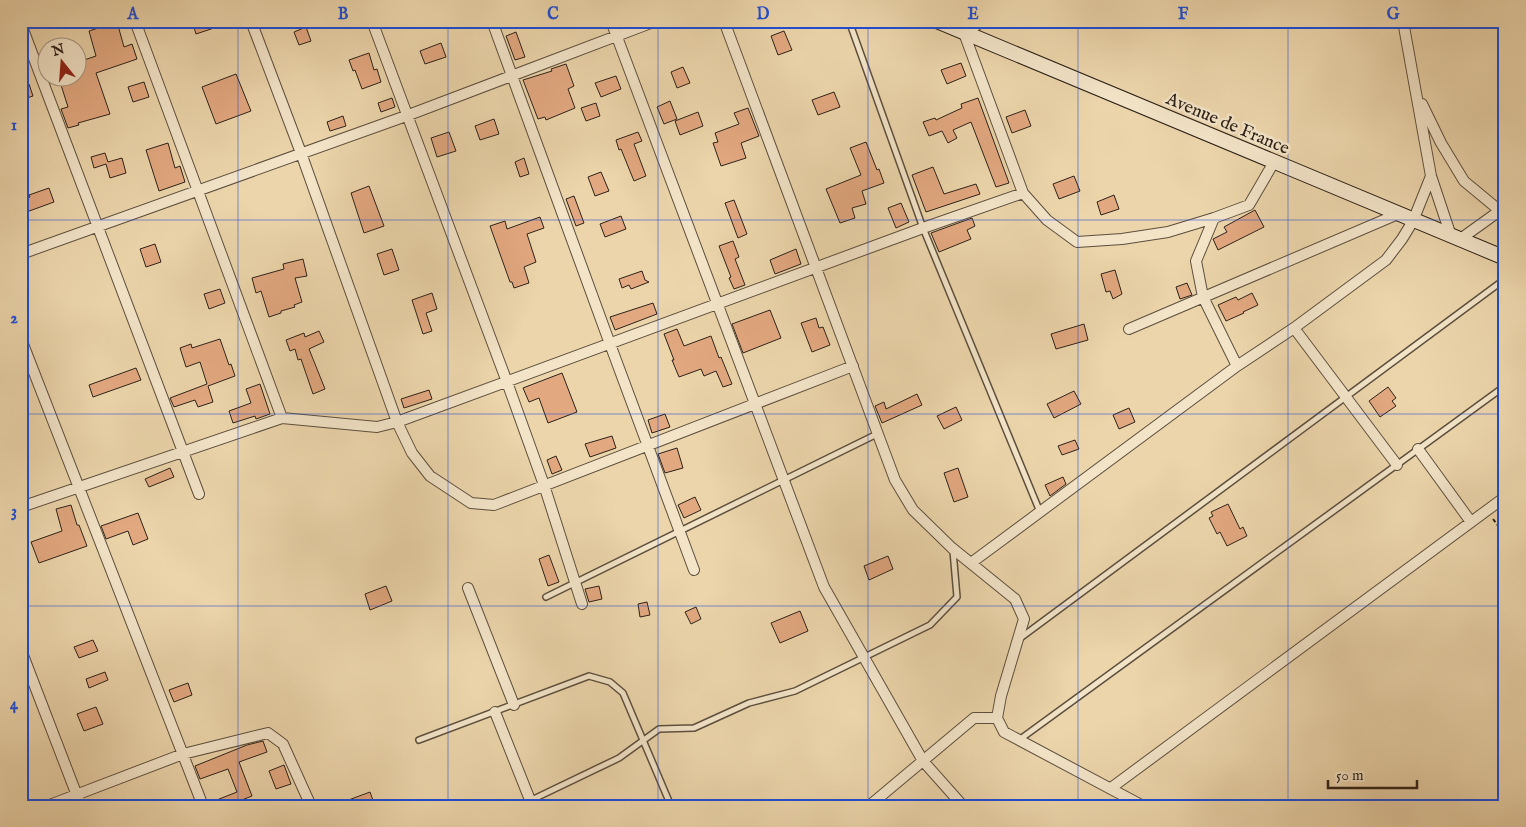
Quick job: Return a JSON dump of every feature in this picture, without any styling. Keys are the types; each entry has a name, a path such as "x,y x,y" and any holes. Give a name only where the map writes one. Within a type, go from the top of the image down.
{"main road":[{"name":"Avenue de France","path":"937,21 1505,258"}],"street":[{"path":"135,21 282,418"},
{"path":"251,21 301,153 398,422 412,453 430,476 471,503 494,505 853,366"},
{"path":"372,21 507,382 544,486 582,604"},
{"path":"492,21 694,570"},
{"path":"611,21 824,587 923,761 964,806"},
{"path":"21,254 406,116 656,21"},
{"path":"724,21 895,480 913,510 952,548 1015,599 1024,618 1001,696 997,718 1004,732 1143,806"},
{"path":"983,21 964,33 1022,193 1048,220 1077,242 1122,239 1168,232 1249,205 1274,162"},
{"path":"1403,21 1431,176 1455,238 1503,211 1464,181 1441,143 1416,92"},
{"path":"21,24 199,494"},
{"path":"971,563 1237,366 1294,328 1386,260 1413,221 1431,176"},
{"path":"21,506 282,418 377,427 398,422 1022,193"},
{"path":"1129,329 1398,214"},
{"path":"1214,218 1196,261 1203,297 1237,366"},
{"path":"1294,328 1397,465"},
{"path":"21,339 203,806"},
{"path":"1418,449 1471,522"},
{"path":"1110,788 1505,497"},
{"path":"468,588 514,705"},
{"path":"21,650 81,806"},
{"path":"495,712 530,800"},
{"path":"869,806 974,718 997,718"},
{"path":"47,806 183,754 268,733 283,744 311,806"}],"lane":[{"path":"849,21 923,228 1040,512"},
{"path":"1018,640 1505,279"},
{"path":"1019,740 1505,386"},
{"path":"546,597 878,434"},
{"path":"519,806 618,758 659,729 694,728 749,703 795,691 930,625 957,597 952,548"},
{"path":"419,740 589,676 610,682 623,693 671,806"}],"path":[{"path":"1485,512 1494,520 1505,535"}],"building":[{"path":"192,21 228,21 229,23 196,34"},
{"path":"117,22 124,47 132,44 137,59 96,73 110,114 78,123 79,125 68,128 61,109 68,107 62,88 88,88 88,59 96,56 89,31"},
{"path":"306,27 311,41 299,45 294,32"},
{"path":"784,31 792,50 778,55 771,36"},
{"path":"516,32 525,57 515,60 506,36"},
{"path":"441,43 446,57 425,64 420,51"},
{"path":"369,53 374,70 377,69 381,82 362,89 349,60"},
{"path":"961,63 966,76 947,84 941,70"},
{"path":"566,64 574,86 568,89 575,108 546,120 545,117 538,119 523,80 552,71 551,69"},
{"path":"683,67 690,83 677,88 671,72"},
{"path":"236,74 251,111 216,124 202,87"},
{"path":"616,76 621,89 601,97 595,83"},
{"path":"144,82 149,97 133,102 128,87"},
{"path":"29,84 33,96 21,100 21,86"},
{"path":"834,92 840,107 818,115 812,100"},
{"path":"392,98 395,107 381,112 378,103"},
{"path":"978,98 1009,183 996,187 971,122 953,130 957,138 948,143 942,131 929,136 923,122 935,118 936,120 962,108 961,104"},
{"path":"670,101 677,119 664,124 657,107"},
{"path":"596,103 600,116 586,121 581,108"},
{"path":"748,108 759,136 741,143 746,158 721,166 713,143 718,142 715,133 739,124 734,113"},
{"path":"1025,110 1031,126 1012,133 1006,117"},
{"path":"698,112 703,126 680,135 675,121"},
{"path":"343,116 346,126 330,131 327,122"},
{"path":"494,119 499,134 480,140 475,126"},
{"path":"449,132 456,151 437,157 431,138"},
{"path":"638,132 642,141 634,144 646,176 634,181 616,140"},
{"path":"866,142 884,183 862,191 866,204 852,208 855,218 840,223 826,189 861,175 850,148"},
{"path":"168,143 175,168 180,166 185,182 159,191 146,150"},
{"path":"105,153 108,162 122,158 126,173 110,178 106,164 94,168 91,157"},
{"path":"524,158 529,174 520,177 515,162"},
{"path":"933,167 944,194 976,184 980,194 926,212 912,175"},
{"path":"601,172 609,191 595,196 588,177"},
{"path":"1074,176 1080,191 1059,199 1053,184"},
{"path":"369,186 384,226 364,233 351,193"},
{"path":"49,188 54,202 21,214 21,200"},
{"path":"1114,195 1119,209 1101,215 1097,202"},
{"path":"574,196 584,223 576,226 566,199"},
{"path":"734,200 747,234 738,238 725,203"},
{"path":"901,203 909,222 896,228 888,208"},
{"path":"1255,210 1264,227 1218,250 1213,239 1227,232 1224,227"},
{"path":"621,216 626,229 605,237 600,224"},
{"path":"540,217 544,228 527,234 536,262 524,267 529,283 514,288 512,282 510,282 490,226 505,221 507,229"},
{"path":"972,218 975,226 967,230 971,239 939,252 931,233"},
{"path":"733,241 739,257 735,259 745,285 734,289 719,246"},
{"path":"155,244 161,262 146,267 140,249"},
{"path":"392,249 399,270 384,275 377,254"},
{"path":"796,249 801,264 775,274 770,260"},
{"path":"303,259 307,276 295,278 302,302 294,305 295,307 269,317 261,291 256,293 252,278 284,269 283,264"},
{"path":"1115,270 1122,294 1113,299 1110,291 1106,292 1101,274"},
{"path":"642,271 645,280 649,282 631,289 629,285 622,288 619,279"},
{"path":"1187,283 1192,295 1180,299 1176,287"},
{"path":"220,289 225,303 209,309 204,294"},
{"path":"432,293 437,309 426,313 432,331 423,334 412,300"},
{"path":"1252,293 1258,305 1226,321 1218,305 1236,297 1238,300"},
{"path":"653,303 657,314 615,330 610,317"},
{"path":"770,310 781,338 743,353 732,324"},
{"path":"816,318 819,328 823,327 830,345 812,352 801,323"},
{"path":"1084,324 1088,340 1056,349 1051,334"},
{"path":"677,329 684,346 711,336 732,384 723,387 716,371 704,376 701,369 679,377 664,334"},
{"path":"319,331 324,342 309,349 325,389 313,394 301,359 298,360 295,349 290,351 286,340 304,333 305,337"},
{"path":"220,339 235,376 208,386 213,402 198,407 195,400 174,407 170,398 207,384 200,362 186,367 180,348 191,344 192,348"},
{"path":"136,368 141,380 93,397 89,385"},
{"path":"562,373 577,412 548,423 539,398 529,402 523,388"},
{"path":"260,384 270,414 256,419 255,416 233,423 229,411 251,403 246,389"},
{"path":"1388,387 1396,398 1392,401 1396,406 1380,417 1369,401"},
{"path":"429,390 432,399 404,408 401,399"},
{"path":"1074,391 1081,404 1054,418 1047,404"},
{"path":"917,394 922,405 882,423 875,406 884,402 886,409"},
{"path":"956,407 962,420 944,429 937,416"},
{"path":"1129,408 1135,422 1119,429 1113,415"},
{"path":"665,414 670,427 652,433 648,420"},
{"path":"612,436 616,448 590,457 585,444"},
{"path":"1075,440 1079,449 1062,455 1058,446"},
{"path":"677,448 683,468 665,473 658,454"},
{"path":"556,456 562,470 552,474 547,460"},
{"path":"170,468 174,477 149,487 145,479"},
{"path":"958,468 968,497 954,502 944,473"},
{"path":"1063,477 1066,484 1050,496 1045,485"},
{"path":"695,497 701,510 684,518 678,505"},
{"path":"1228,504 1240,529 1243,527 1247,536 1227,546 1220,532 1217,534 1209,518 1213,516 1211,512"},
{"path":"71,505 77,525 79,525 87,546 39,563 31,542 62,531 56,509"},
{"path":"138,513 148,539 133,545 128,531 106,539 101,526"},
{"path":"549,555 559,582 548,586 539,559"},
{"path":"888,556 893,569 869,580 864,566"},
{"path":"386,586 392,601 370,610 365,594"},
{"path":"599,586 602,599 589,602 585,589"},
{"path":"647,602 650,615 640,617 638,604"},
{"path":"696,607 701,619 691,624 685,612"},
{"path":"800,611 808,631 780,643 771,623"},
{"path":"93,640 98,651 79,658 74,647"},
{"path":"105,672 108,680 89,688 86,679"},
{"path":"188,683 192,695 174,702 169,690"},
{"path":"96,707 103,724 84,731 77,714"},
{"path":"263,741 267,752 239,762 252,796 234,803 235,806 210,806 209,803 237,792 228,769 200,779 195,766 247,745"},
{"path":"284,765 291,784 276,789 269,771"},
{"path":"370,792 375,806 335,806 335,805"}]}
